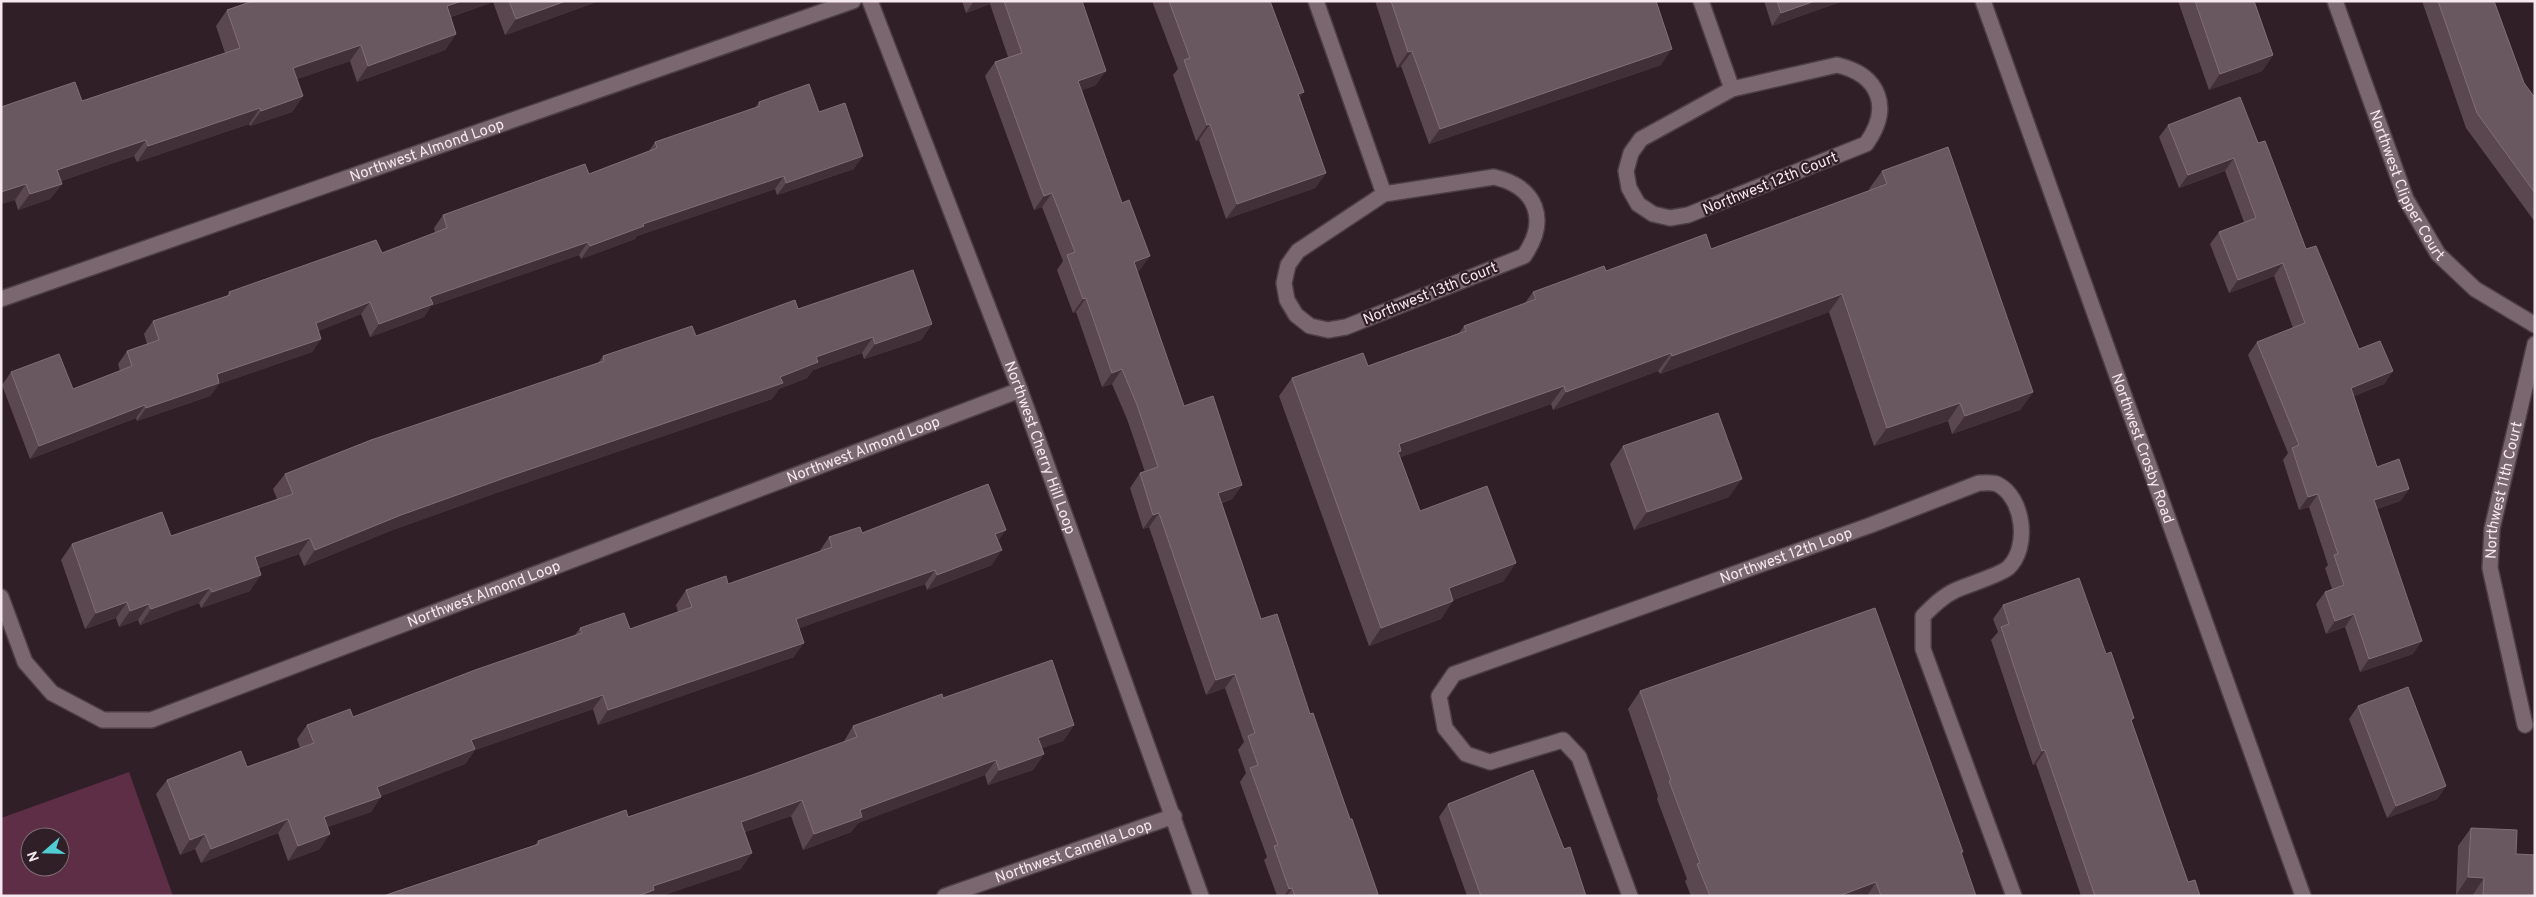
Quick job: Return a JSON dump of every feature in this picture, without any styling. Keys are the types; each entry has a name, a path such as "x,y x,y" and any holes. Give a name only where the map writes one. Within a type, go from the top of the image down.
{"street":[{"name":"Northwest Almond Loop","path":"1,299 854,1"},
{"name":"Northwest Cherry Hill Loop","path":"870,1 1020,390 1174,816 1201,896"},
{"path":"1316,1 1384,194"},
{"path":"1701,1 1732,88"},
{"name":"Northwest Crosby Road","path":"1983,1 2303,896"},
{"name":"Northwest Clipper Court","path":"2335,1 2406,198 2438,254 2475,289 2535,325"},
{"name":"Northwest 12th Court","path":"1837,64 1854,69 1868,79 1878,95 1881,112 1876,129 1866,144 1688,216 1670,218 1653,214 1638,204 1629,188 1626,171 1630,153 1641,139 1732,88 1837,64"},
{"name":"Northwest 13th Court","path":"1494,177 1511,181 1525,191 1535,206 1538,224 1534,241 1524,256 1346,327 1328,330 1310,326 1296,316 1287,300 1284,283 1288,265 1298,251 1384,194 1494,177"},
{"name":"Northwest 11th Court","path":"2525,725 2490,568 2492,529 2535,344"},
{"name":"Northwest Almond Loop","path":"1,598 25,662 52,693 104,720 151,720 1020,390"},
{"name":"Northwest 12th Loop","path":"1630,896 1579,757 1563,740 1490,762 1466,754 1445,728 1439,696 1454,674 1871,525 1978,483 1996,483 2010,493 2022,520 2019,550 2008,568 1953,591 1939,600 1923,616 1923,649 2014,896"},
{"name":"Northwest Camella Loop","path":"945,896 1174,816"}],"shaded area":[{"path":"129,772 173,896 1,896 1,818"}],"building":[{"path":"253,1 462,1 447,6 456,34 368,66 361,45 293,68 303,96 261,111 260,108 148,146 146,140 57,170 62,184 30,194 26,184 1,192 1,107 75,82 82,101 240,48 227,10"},
{"path":"509,1 566,1 516,19"},
{"path":"1004,1 1082,1 1106,71 1078,81 1122,203 1129,200 1150,256 1134,262 1184,406 1213,396 1242,485 1218,493 1261,619 1277,614 1310,714 1313,713 1378,894 1374,896 1295,896 1292,888 1289,889 1274,846 1278,845 1250,768 1258,765 1248,736 1255,733 1235,674 1216,680 1159,513 1153,515 1140,473 1158,467 1137,405 1122,369 1112,373 1086,298 1083,299 1067,255 1075,252 1052,193 1044,196 995,62 1022,53"},
{"path":"1169,1 1270,1 1304,92 1298,94 1326,173 1237,204 1210,124 1207,125 1184,60 1190,58"},
{"path":"1391,1 1656,1 1672,49 1440,129 1412,51 1408,52"},
{"path":"1777,1 1815,1 1781,13"},
{"path":"2195,1 2254,1 2273,55 2220,74"},
{"path":"2438,1 2494,1 2524,83 2535,98 2535,193 2477,113"},
{"path":"809,84 819,112 845,103 863,156 786,183 784,176 643,224 644,226 590,246 588,242 430,297 433,304 379,324 370,302 316,323 321,339 217,374 219,383 146,408 145,405 39,446 11,372 59,354 73,389 132,366 127,351 159,340 153,321 230,295 229,292 376,240 382,253 447,228 443,215 585,164 589,174 657,148 655,142 760,106 759,102"},
{"path":"2240,97 2258,143 2265,141 2306,249 2316,246 2359,349 2380,341 2393,371 2351,388 2377,467 2399,459 2409,489 2374,500 2422,641 2369,659 2354,614 2335,621 2325,592 2344,585 2334,555 2338,554 2318,494 2308,497 2292,448 2299,445 2257,342 2305,323 2283,263 2238,280 2219,232 2256,218 2234,158 2188,175 2168,125"},
{"path":"1948,147 2033,392 1965,416 1960,403 1887,428 1842,294 1672,356 1671,353 1566,392 1564,386 1399,444 1401,451 1398,452 1420,511 1487,486 1516,563 1449,588 1453,601 1381,628 1292,378 1363,353 1368,366 1466,331 1464,326 1536,299 1533,292 1604,266 1606,271 1706,234 1711,249 1887,184 1882,171"},
{"path":"913,270 932,324 875,344 873,337 816,357 818,362 780,377 783,383 507,477 401,515 315,550 310,538 255,557 261,575 212,592 210,588 151,609 149,604 130,611 127,602 96,613 72,544 162,512 171,536 293,494 285,474 371,440 604,361 603,356 692,326 696,336 795,300 798,309"},
{"path":"1718,413 1742,479 1647,512 1623,446"},
{"path":"988,484 1006,530 995,534 1002,550 937,575 935,570 796,619 804,643 608,710 603,695 471,740 475,749 377,787 381,797 324,817 330,834 298,846 288,819 211,849 205,834 190,840 167,780 241,751 247,767 314,743 307,725 350,709 353,717 475,670 582,633 580,628 624,613 630,629 692,607 686,590 726,576 728,584 832,547 829,537 860,527 862,533"},
{"path":"2079,578 2106,654 2111,652 2134,718 2131,720 2188,882 2195,880 2200,896 2095,896 2045,750 2042,751 2001,627 2009,624 2003,605"},
{"path":"1875,608 1963,852 1961,852 1976,896 1881,896 1876,882 1839,896 1710,896 1697,864 1700,863 1669,781 1671,780 1640,691"},
{"path":"1052,660 1074,725 1038,738 1044,754 999,770 996,760 860,810 862,817 814,834 802,800 741,822 752,853 653,886 654,890 638,896 383,896 539,844 538,841 626,810 628,817 752,775 857,737 853,726 942,694 943,698"},
{"path":"2408,687 2446,786 2396,806 2358,706"},
{"path":"1533,770 1564,849 1570,847 1586,896 1481,896 1448,804"},
{"path":"2471,828 2517,830 2516,854 2535,855 2535,896 2483,896 2484,878 2468,877"}]}
